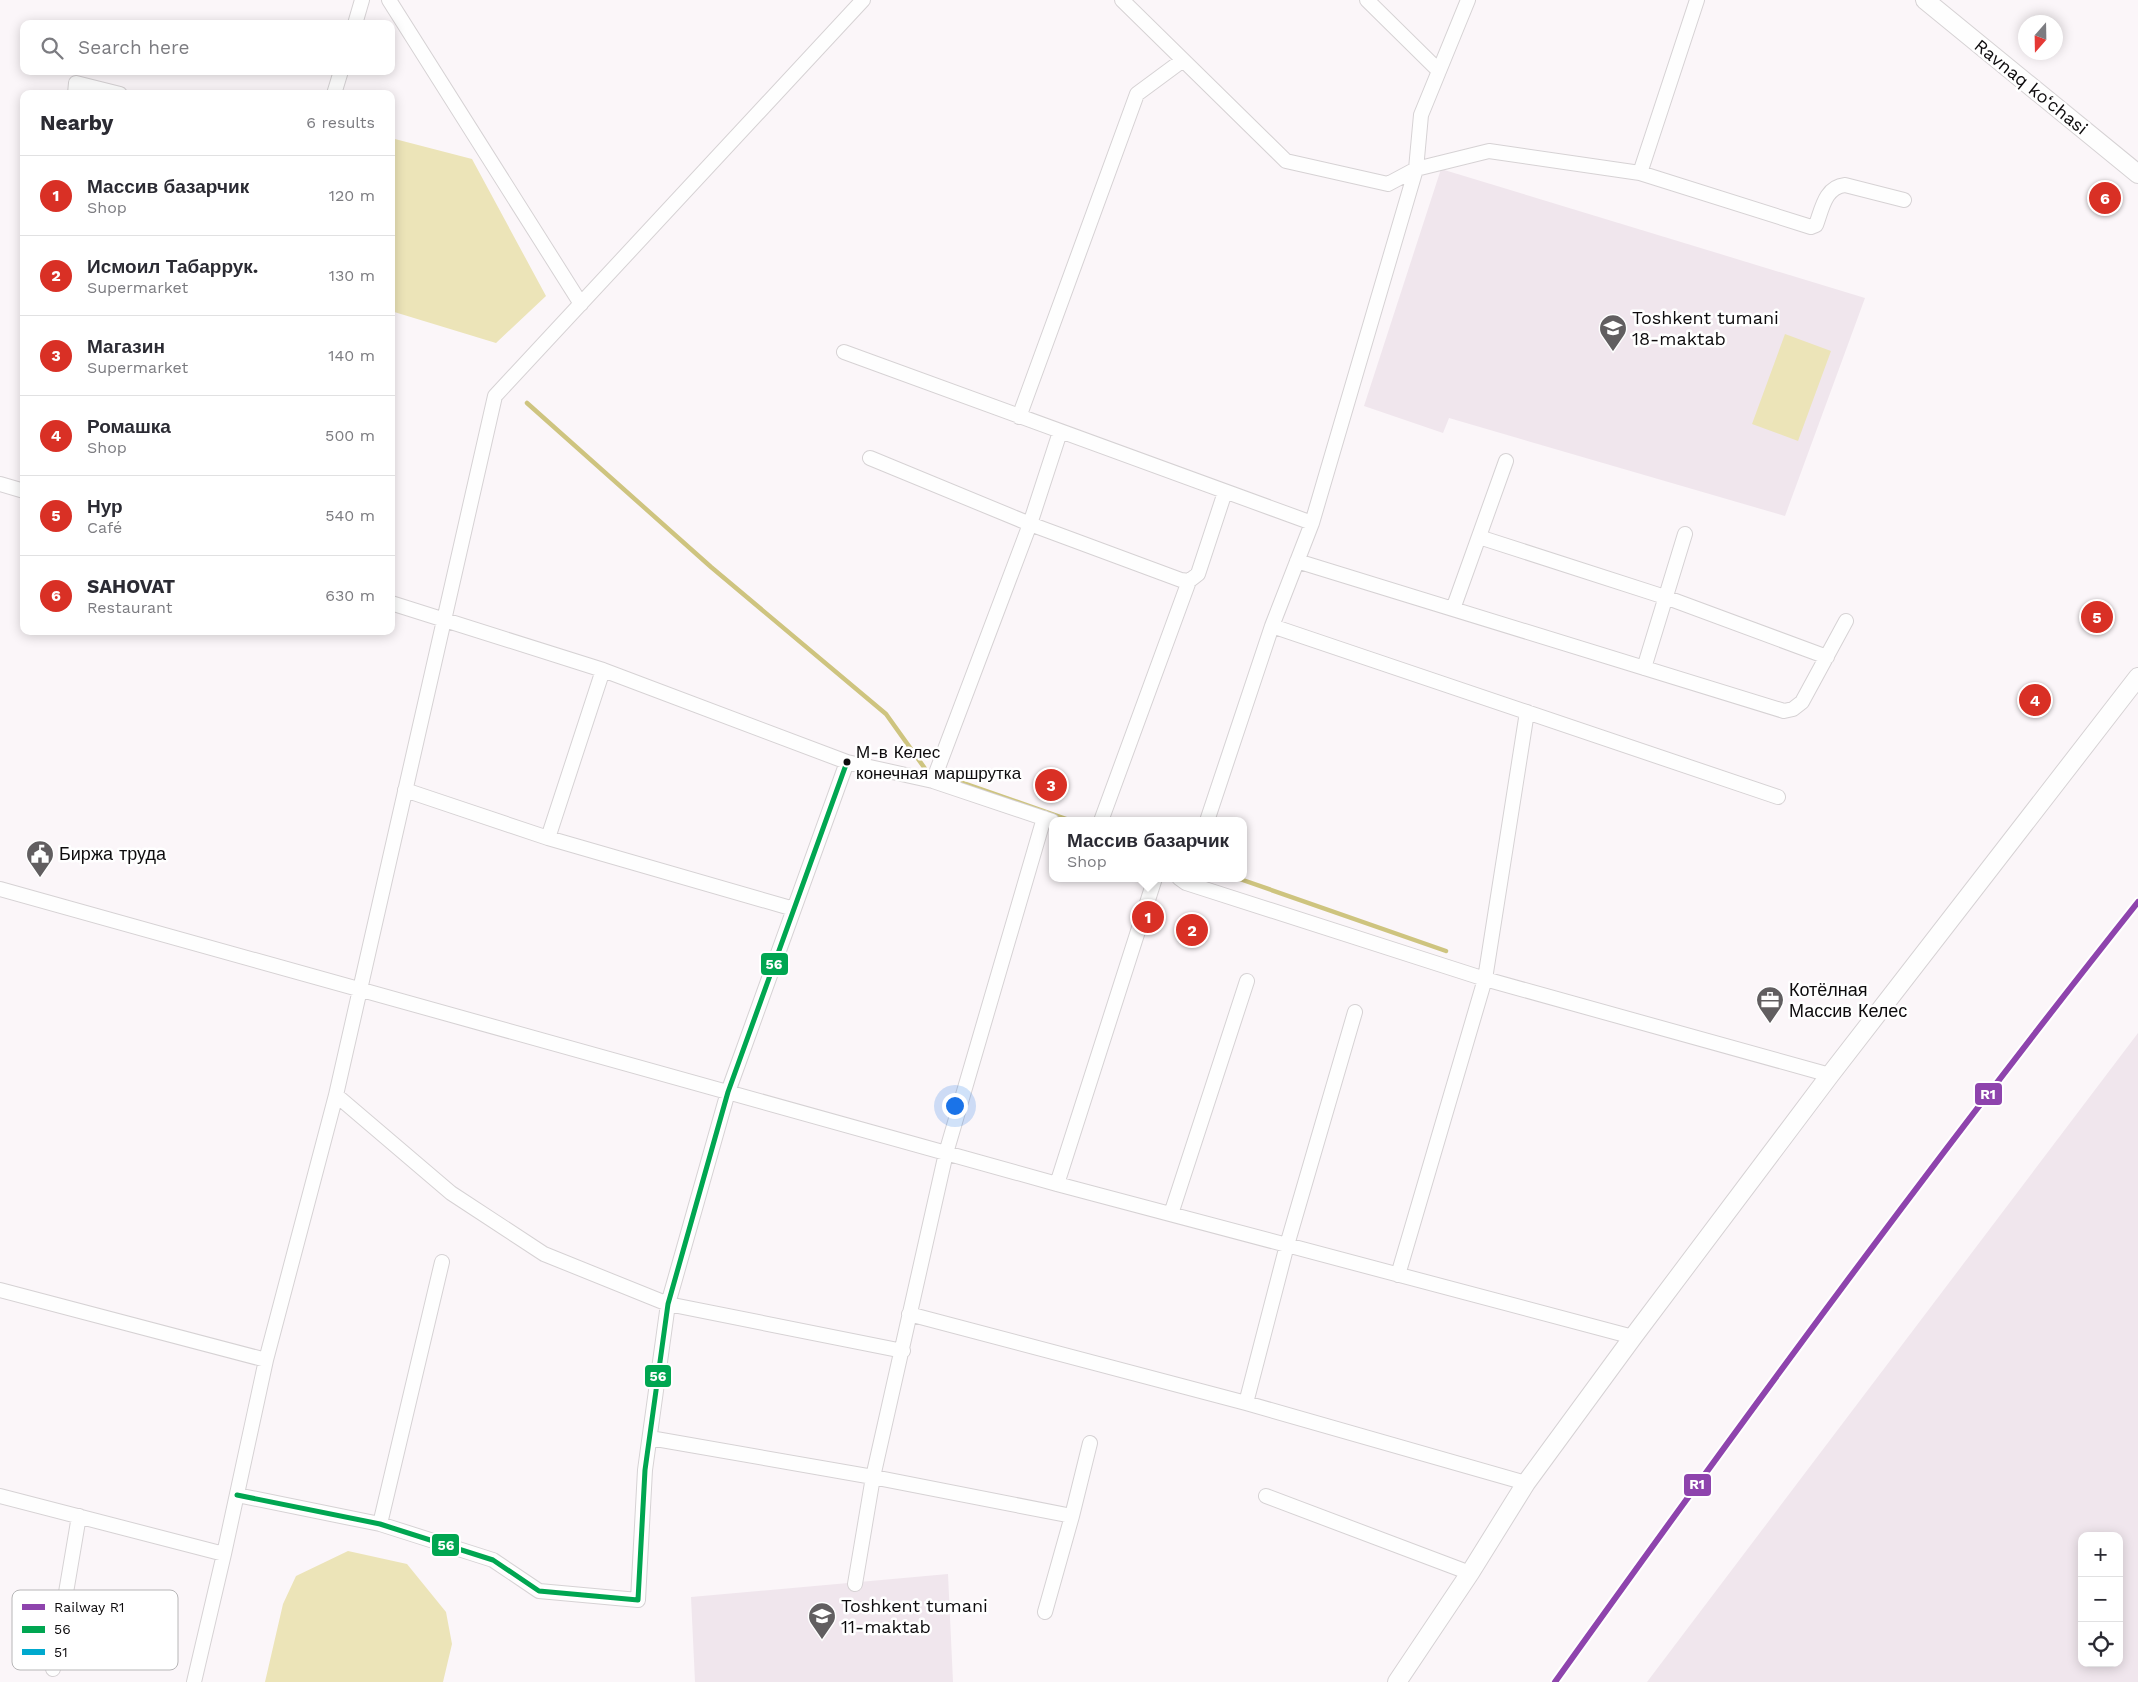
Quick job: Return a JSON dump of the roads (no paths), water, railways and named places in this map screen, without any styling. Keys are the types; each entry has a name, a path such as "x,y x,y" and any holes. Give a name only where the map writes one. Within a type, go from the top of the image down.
{"street":[{"path":"356,20 362,0"},
{"path":"388,0 581,304"},
{"path":"194,1682 266,1360 336,1095 495,396 863,0"},
{"path":"1122,0 1286,161 1388,184 1416,169 1489,151 1640,172 1811,227 1816,225 1828,193 1839,186 1845,185 1904,200"},
{"path":"1367,0 1439,71"},
{"path":"1208,817 1272,626 1312,523 1416,169 1421,115 1468,0"},
{"path":"1640,172 1697,0"},
{"name":"Ravnaq ko‘chasi","path":"1925,0 2138,174"},
{"path":"1019,417 1137,94 1183,60"},
{"path":"335,90 340,75"},
{"path":"75,90 76,83 104,90"},
{"path":"844,352 1312,523"},
{"path":"933,781 1030,524 1060,432"},
{"path":"870,458 1030,524 1181,580 1189,580 1198,574 1225,492"},
{"path":"1453,609 1506,461"},
{"path":"0,484 20,491"},
{"path":"1644,668 1685,534"},
{"path":"1479,537 1666,597 1827,657"},
{"path":"1297,561 1784,711 1793,709 1802,702 1846,621"},
{"path":"1102,817 1189,580"},
{"path":"395,604 603,670 847,762 933,781 1049,820 946,1153 909,1314 903,1351 873,1477 856,1584"},
{"path":"1272,626 1778,797"},
{"path":"548,838 603,670"},
{"path":"1397,1682 1470,1573 1526,1483 1633,1337 1830,1075 2138,677"},
{"path":"1398,1275 1485,979 1527,712"},
{"path":"237,1496 380,1524 493,1560 539,1591 638,1600 646,1470 668,1304 728,1092 847,762"},
{"path":"405,790 548,838 794,909"},
{"path":"1057,1184 1154,882"},
{"path":"1191,882 1485,979 1830,1075"},
{"path":"0,889 1057,1184 1633,1337"},
{"path":"1172,1214 1247,981"},
{"path":"1246,1403 1287,1245 1356,1012"},
{"path":"336,1095 451,1193 544,1254 668,1304 903,1351"},
{"path":"380,1524 442,1262"},
{"path":"0,1290 266,1360"},
{"path":"909,1314 1246,1403 1526,1483"},
{"path":"650,1438 873,1477 1072,1516"},
{"path":"1045,1612 1090,1443"},
{"path":"0,1496 224,1554"},
{"path":"1266,1496 1470,1573"},
{"path":"67,1590 79,1516"}],"waterway":[{"path":"527,403 711,567 886,714 926,770 1061,817"},
{"path":"1247,881 1446,951"}],"rail line":[{"name":"R1","path":"1555,1682 1697,1484 1842,1288 1988,1094 2138,902"}],"place":[{"name":"SAHOVAT","path":"2105,198"},
{"name":"Toshkent tumani 18-maktab","path":"1613,352"},
{"name":"Нур","path":"2097,617"},
{"name":"Ромашка","path":"2035,700"},
{"name":"М-в Келес конечная маршрутка","path":"847,762"},
{"name":"Магазин","path":"1051,785"},
{"name":"Биржа труда","path":"40,878"},
{"name":"Массив базарчик","path":"1148,917"},
{"name":"Исмоил Табаррук.","path":"1192,930"},
{"name":"Котёлная Массив Келес","path":"1770,1024"},
{"name":"Toshkent tumani 11-maktab","path":"822,1640"}]}
